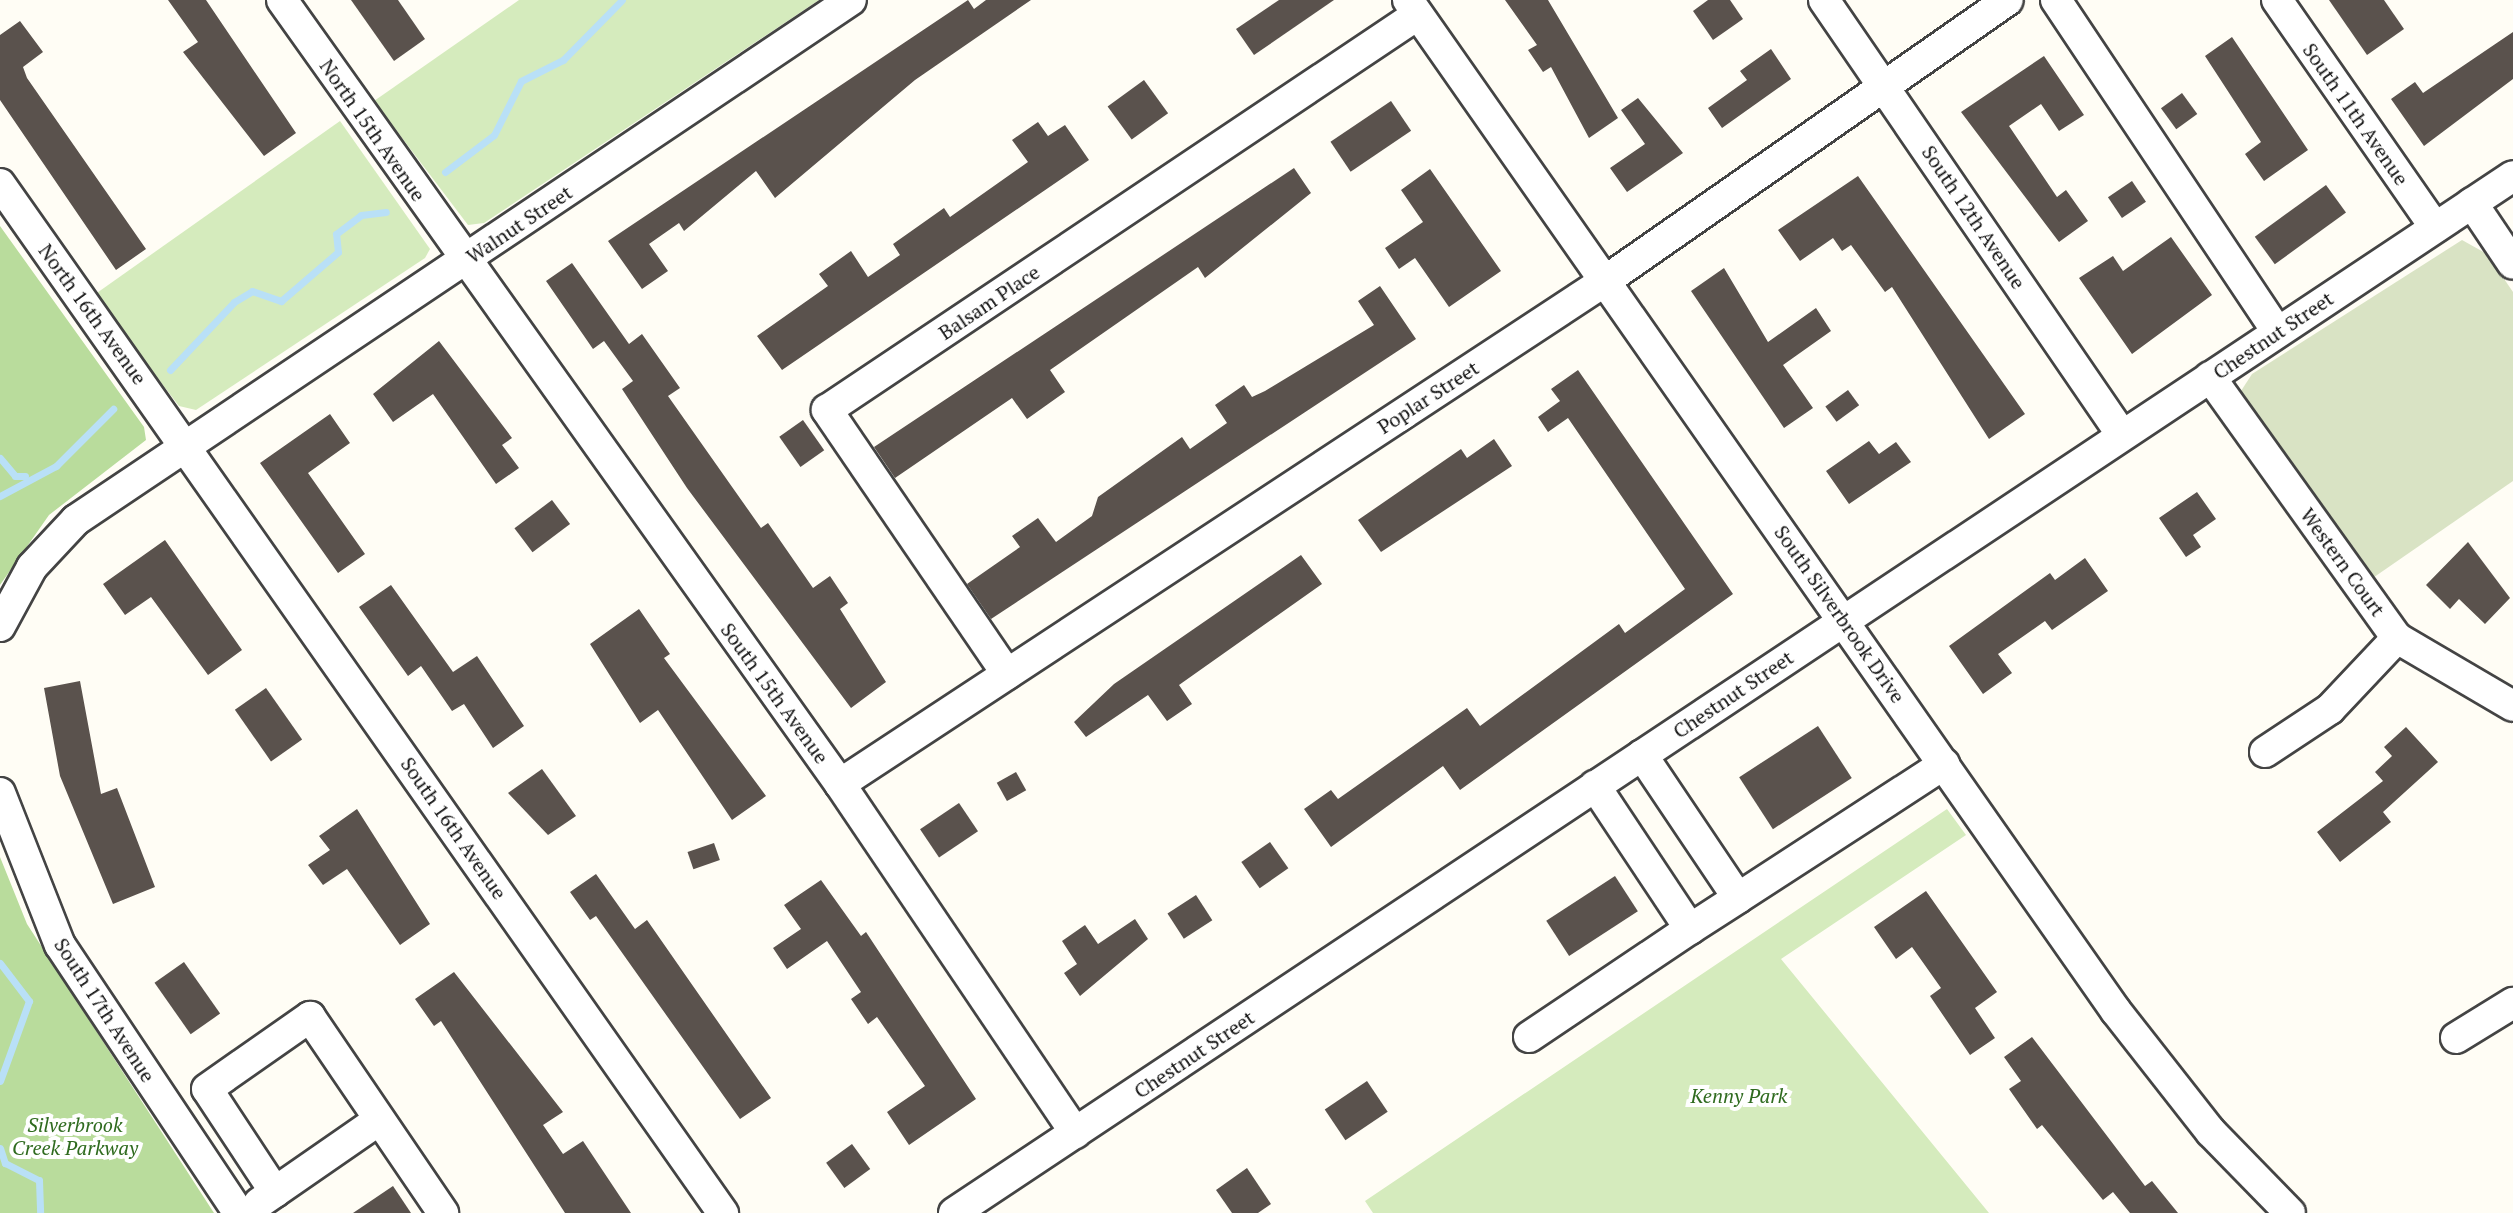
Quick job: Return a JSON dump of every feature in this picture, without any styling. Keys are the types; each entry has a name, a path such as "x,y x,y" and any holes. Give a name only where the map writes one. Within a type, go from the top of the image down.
{"street":[{"name":"North 15th Avenue","path":"282,0 465,261"},
{"name":"Walnut Street","path":"185,443 465,261 851,0"},
{"name":"South 12th Avenue","path":"1824,0 2122,435"},
{"name":"Poplar Street","path":"840,784 1605,281 2008,0"},
{"path":"2056,0 2277,332"},
{"name":"South 11th Avenue","path":"2277,0 2435,227"},
{"name":"South Silverbrook Drive","path":"1412,8 1845,619 2116,1011 2211,1132 2290,1213"},
{"name":"Balsam Place","path":"1007,674 827,410 1412,8"},
{"name":"Chestnut Street","path":"954,1213 2513,176"},
{"name":"North 16th Avenue","path":"0,184 185,443"},
{"path":"2472,203 2513,264"},
{"name":"South 15th Avenue","path":"465,261 840,784 1075,1133"},
{"name":"Western Court","path":"2210,377 2397,638 2513,706"},
{"path":"0,626 32,567 76,520 185,443"},
{"name":"South 16th Avenue","path":"185,443 723,1213"},
{"path":"2265,752 2330,709 2397,638"},
{"path":"1642,755 1738,898"},
{"path":"1529,1037 1944,764"},
{"path":"1595,786 1690,929"},
{"name":"South 17th Avenue","path":"0,793 60,945 241,1213"},
{"path":"2456,1038 2513,1003"},
{"path":"275,1192 207,1089 310,1017 443,1213"},
{"path":"188,1136 222,1113"},
{"path":"241,1213 379,1120"}],"green space":[{"path":"519,0 819,0 484,223 468,225 374,101"},
{"path":"340,121 430,249 425,258 196,410 179,406 94,295"},
{"path":"0,226 144,427 146,440 49,515 0,585"},
{"path":"2462,240 2487,254 2513,292 2513,481 2367,582 2241,391 2252,374"},
{"name":"Kenny Park","path":"1947,809 1966,835 1781,959 1989,1213 1373,1213 1365,1201"},
{"name":"Silverbrook Creek Parkway","path":"0,857 27,924 214,1213 0,1213"}],"building":[{"path":"168,0 206,0 296,133 264,156 183,52 198,42"},
{"path":"351,0 398,0 425,39 394,61"},
{"path":"968,0 974,9 986,0 1031,0 915,80 775,198 756,171 684,231 679,223 649,244 668,271 642,289 608,241"},
{"path":"1279,0 1334,0 1254,55 1236,29"},
{"path":"1505,0 1548,0 1618,118 1589,138 1551,67 1543,72 1528,50 1537,45"},
{"path":"1708,0 1730,0 1743,19 1713,40 1693,11"},
{"path":"2329,0 2384,0 2404,29 2367,55"},
{"path":"20,21 43,52 23,67 27,78 146,249 116,270 0,100 0,35"},
{"path":"2513,32 2513,79 2424,146 2391,99 2415,82 2423,93"},
{"path":"2232,37 2308,150 2264,181 2245,154 2261,142 2205,56"},
{"path":"1771,49 1791,79 1722,128 1708,108 1747,80 1740,71"},
{"path":"2044,56 2084,115 2059,131 2041,104 2009,126 2057,197 2066,190 2088,221 2059,242 1961,112"},
{"path":"1144,80 1168,113 1132,140 1108,106"},
{"path":"2182,93 2197,114 2176,129 2161,108"},
{"path":"1638,98 1683,153 1627,192 1610,168 1645,144 1621,110"},
{"path":"1391,101 1411,131 1351,172 1330,142"},
{"path":"1038,122 1048,136 1065,125 1089,160 782,370 757,336 828,286 819,274 851,251 868,277 900,255 893,244 944,208 950,217 1028,162 1012,140"},
{"path":"1294,168 1311,193 1205,278 1198,267 1050,370 1065,392 1027,419 1012,398 895,478 874,447"},
{"path":"1430,169 1501,271 1449,307 1415,258 1399,269 1385,248 1423,222 1401,190"},
{"path":"1858,176 2025,414 1989,439 1892,287 1885,292 1851,245 1842,251 1833,238 1800,261 1778,230"},
{"path":"2132,181 2146,202 2122,218 2108,197"},
{"path":"2326,185 2346,213 2275,264 2255,237"},
{"path":"2171,237 2212,295 2132,354 2079,278 2113,256 2123,271"},
{"path":"572,263 629,344 642,334 680,388 668,396 761,528 768,523 813,588 830,576 848,603 840,609 886,682 851,708 687,488 622,389 633,381 604,341 593,349 546,281"},
{"path":"1724,268 1768,342 1816,308 1831,331 1783,365 1813,408 1784,428 1691,291"},
{"path":"1380,286 1416,339 991,619 967,584 1020,547 1012,536 1038,518 1056,542 1092,516 1098,497 1182,437 1190,449 1227,423 1215,405 1244,385 1252,397 1265,391 1374,325 1358,301"},
{"path":"439,341 512,438 502,445 519,468 496,484 433,394 393,422 373,394"},
{"path":"1578,370 1733,594 1460,790 1443,766 1331,847 1304,809 1331,790 1338,799 1467,708 1480,726 1619,624 1625,633 1685,589 1568,418 1548,432 1538,417 1560,401 1551,389"},
{"path":"1848,390 1859,405 1837,422 1825,406"},
{"path":"330,414 350,443 308,473 365,554 338,573 260,463"},
{"path":"803,420 824,450 800,467 779,437"},
{"path":"1494,439 1512,466 1381,552 1358,520 1461,449 1467,458"},
{"path":"1869,441 1879,454 1896,442 1911,462 1849,504 1826,471"},
{"path":"2197,492 2216,519 2193,535 2201,547 2186,557 2159,518"},
{"path":"552,500 570,524 533,552 514,528"},
{"path":"165,540 242,650 208,675 151,597 125,615 103,584"},
{"path":"2468,542 2510,598 2485,624 2459,599 2450,609 2426,585"},
{"path":"1301,555 1322,584 1179,685 1192,704 1167,721 1148,695 1086,737 1074,722 1114,684"},
{"path":"2085,558 2108,591 2052,630 2045,621 1998,654 2012,673 1983,694 1949,646 2050,573 2055,580"},
{"path":"391,585 453,672 477,656 524,726 493,748 464,704 452,711 421,666 408,676 359,607"},
{"path":"639,609 670,654 664,658 766,796 732,820 658,710 640,723 590,644"},
{"path":"80,681 101,794 117,788 155,887 113,904 60,776 44,688"},
{"path":"266,688 302,740 271,761 235,710"},
{"path":"1818,726 1852,778 1773,829 1739,777"},
{"path":"2406,727 2438,762 2383,812 2391,822 2340,862 2317,832 2383,781 2375,772 2392,756 2384,747"},
{"path":"542,769 576,816 548,835 508,793"},
{"path":"1016,772 1026,790 1007,801 997,783"},
{"path":"959,803 978,831 939,857 920,829"},
{"path":"357,809 430,924 400,945 347,869 323,885 308,865 330,850 319,836"},
{"path":"1270,842 1288,868 1260,888 1241,862"},
{"path":"714,843 720,860 693,869 688,852"},
{"path":"596,874 635,929 647,920 771,1098 740,1119 596,916 590,920 570,892"},
{"path":"1615,876 1638,911 1569,956 1546,921"},
{"path":"821,880 861,936 866,932 976,1099 909,1145 887,1112 925,1086 877,1017 868,1024 851,999 861,992 827,941 787,969 773,948 801,929 784,905"},
{"path":"1926,891 1997,992 1975,1008 1995,1038 1970,1055 1930,996 1941,988 1912,947 1896,959 1874,927"},
{"path":"1196,895 1212,920 1184,939 1167,914"},
{"path":"1135,919 1148,939 1080,996 1064,973 1077,964 1062,941 1085,925 1098,944"},
{"path":"184,962 220,1014 191,1034 155,983"},
{"path":"454,972 563,1112 543,1125 563,1154 583,1141 631,1213 565,1213 441,1021 434,1026 415,999"},
{"path":"2032,1037 2145,1186 2152,1181 2178,1213 2130,1213 2113,1192 2103,1200 2042,1125 2037,1129 2009,1089 2021,1081 2004,1057"},
{"path":"1367,1081 1388,1112 1345,1140 1325,1110"},
{"path":"852,1144 870,1169 844,1188 826,1163"},
{"path":"1247,1168 1271,1204 1258,1213 1232,1213 1216,1190"},
{"path":"393,1186 411,1213 353,1213"}],"waterway":[{"path":"445,172 494,135 521,81 563,60 622,0"},
{"path":"170,370 234,302 252,291 281,301 338,252 336,234 361,215 386,212"},
{"path":"0,496 56,466 113,409"},
{"path":"0,458 15,476 25,476"},
{"path":"0,963 29,1001 0,1081"},
{"path":"0,1148 5,1163 39,1180 40,1213"}]}
